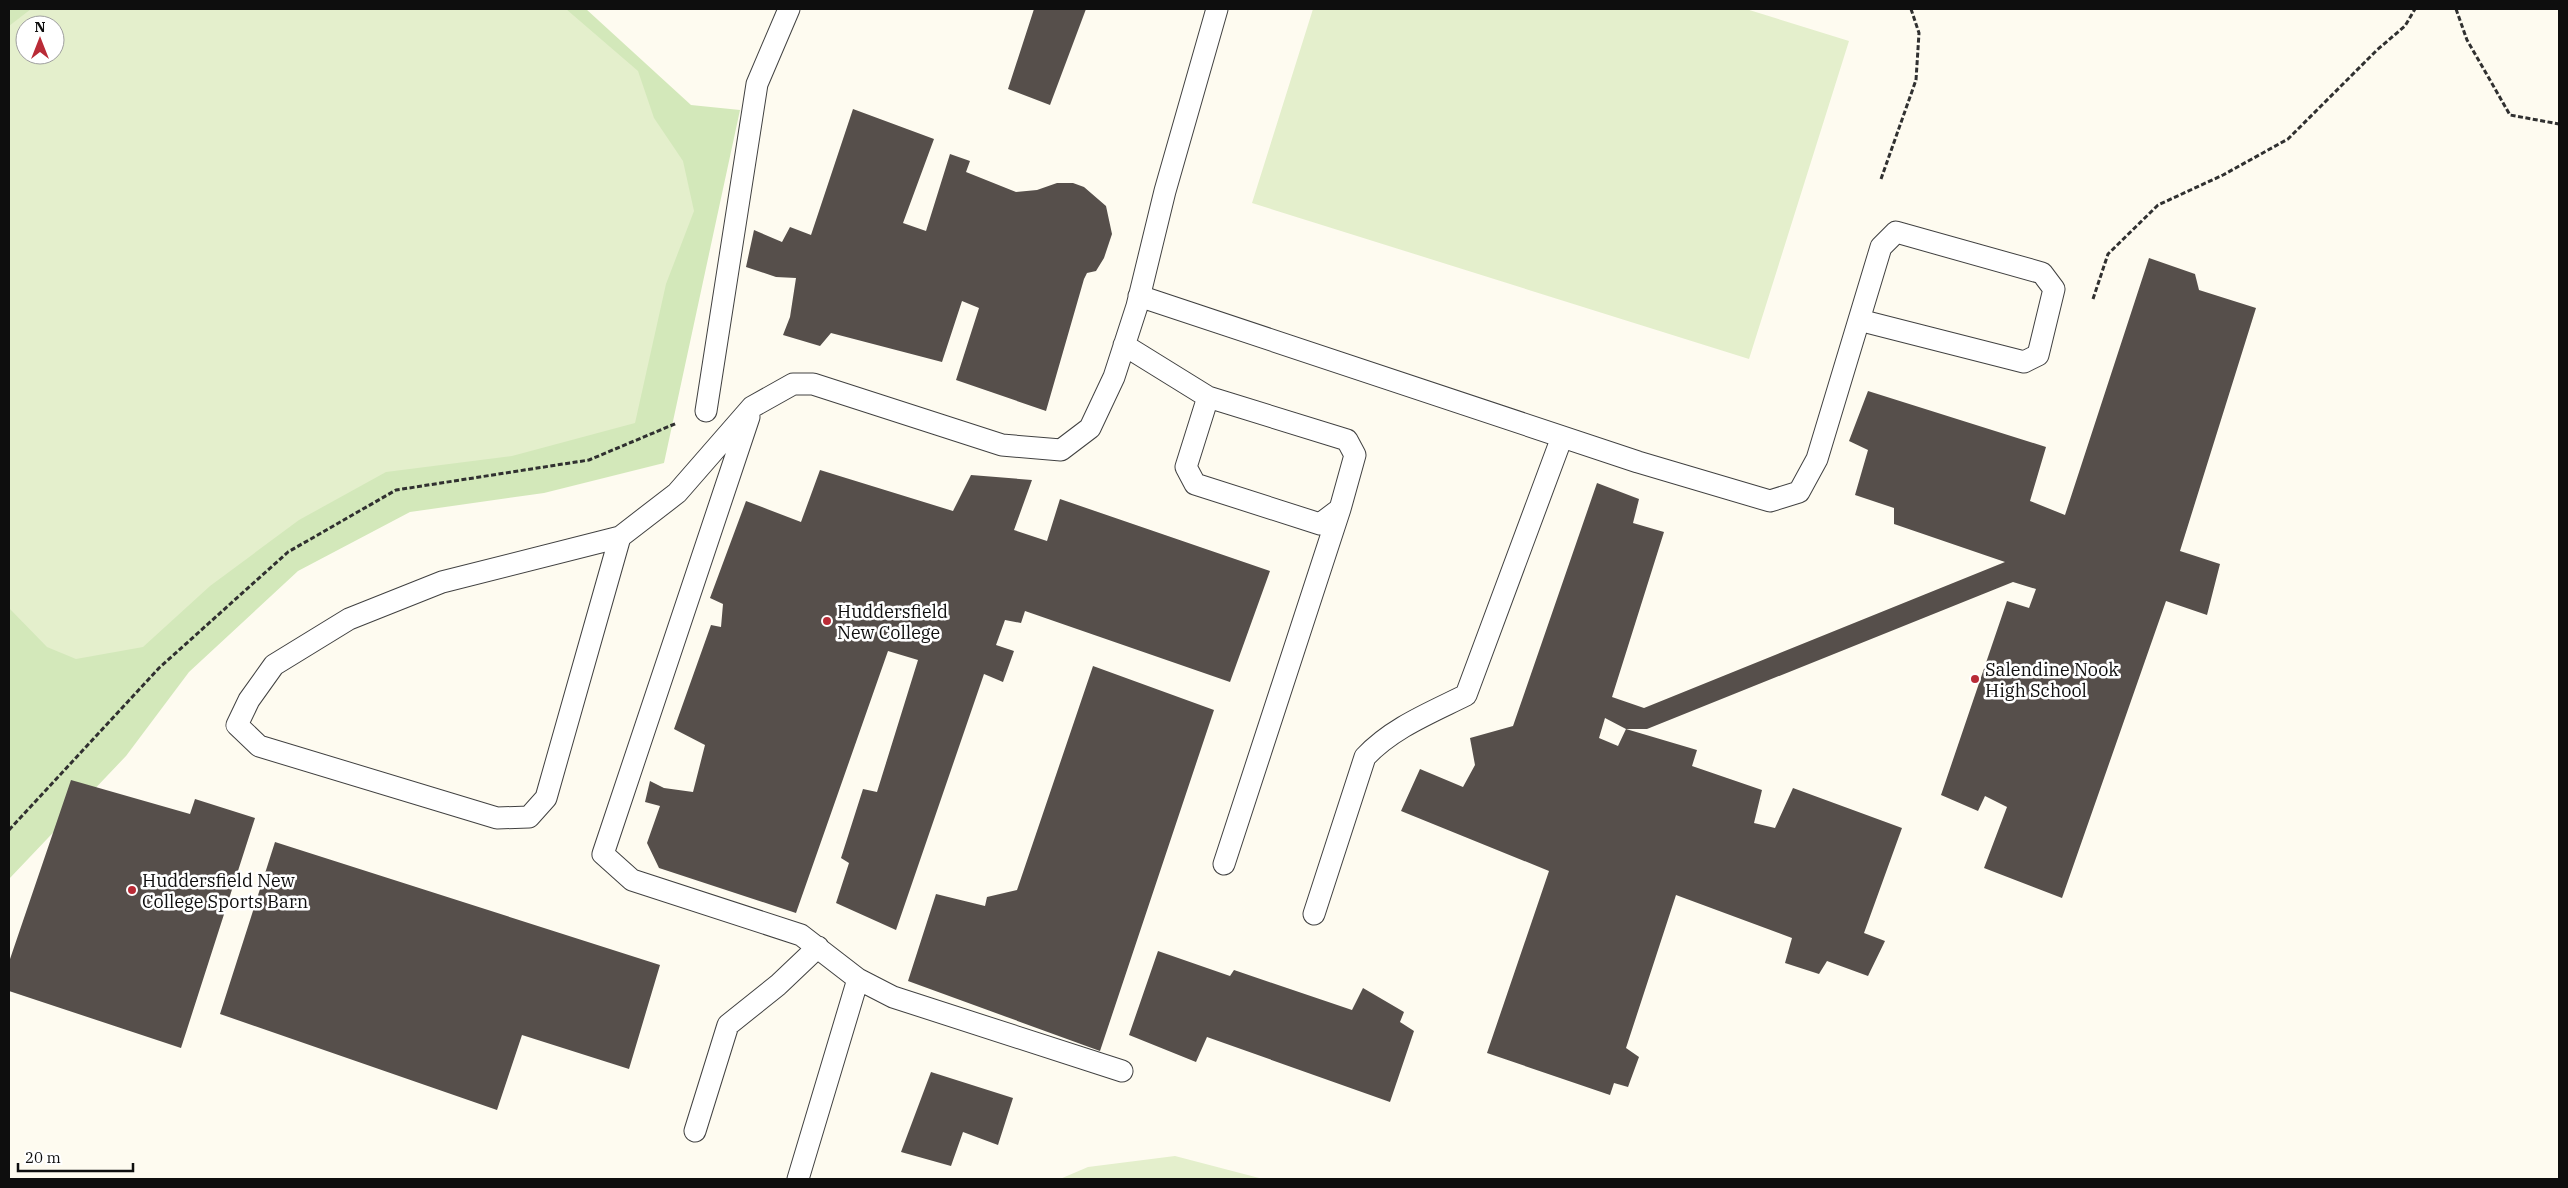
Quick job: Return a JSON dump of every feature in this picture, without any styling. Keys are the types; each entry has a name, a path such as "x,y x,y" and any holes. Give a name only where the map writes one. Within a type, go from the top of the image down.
{"lane":[{"path":"706,411 757,84 789,9"},
{"path":"620,537 546,798 529,818 497,818 259,746 237,725 248,700 274,664 349,619 442,582 620,537 676,493 752,407 793,384 813,384 1002,445 1061,450 1090,428 1114,377 1139,296 1165,192 1217,9"},
{"path":"1139,296 1562,437 1770,501 1799,492 1817,460 1859,320 1881,247 1896,232 2042,273 2054,289 2038,355 2024,362 1859,320"},
{"path":"1124,345 1208,397 1347,440 1355,455 1340,509 1224,864"},
{"path":"1208,397 1186,466 1195,484 1320,524 1340,509"},
{"path":"752,407 603,854 632,880 801,935 858,979 893,997 1122,1071"},
{"path":"1314,914 1364,757 1379,741 1414,720 1466,695 1562,437"},
{"path":"695,1131 728,1025 778,985 818,947"},
{"path":"798,1179 858,979"}],"path":[{"path":"1881,179 1916,80 1919,33 1911,9"},
{"path":"2093,300 2108,254 2158,205 2223,175 2288,139 2377,50 2405,26 2415,9"},
{"path":"2456,9 2467,40 2510,115 2559,124"},
{"path":"9,830 159,668 288,552 396,490 589,460 706,411"}],"green space":[{"path":"9,9 586,9 691,105 740,110 664,463 544,493 410,512 298,571 189,672 126,756 9,879"},
{"path":"31,9 566,9 638,71 654,118 683,161 694,211 666,284 635,423 512,456 386,472 299,520 210,586 143,647 76,659 47,647 9,608 9,26 15,21 15,65 65,65 65,15 23,15"},
{"path":"1313,9 1746,9 1849,41 1749,359 1252,203"},
{"path":"1175,1156 1263,1179 1060,1179 1088,1167"}],"building":[{"path":"1034,9 1086,9 1050,105 1008,89"},
{"path":"853,109 934,139 903,223 926,231 950,154 970,161 966,172 1016,192 1037,190 1057,183 1073,183 1084,187 1106,206 1112,234 1104,258 1096,271 1087,273 1084,279 1046,411 956,380 979,308 962,301 942,362 831,333 820,346 783,335 790,317 796,278 776,277 746,267 754,230 782,242 790,227 811,235"},
{"path":"2149,258 2195,274 2199,290 2256,308 2180,551 2220,564 2207,615 2166,601 2062,898 1984,868 2007,807 1985,796 1978,811 1941,795 2007,601 2029,608 2036,589 2013,582 1647,729 1626,729 1697,750 1692,766 1762,790 1754,823 1775,828 1793,788 1902,828 1864,933 1885,941 1868,976 1827,961 1819,974 1785,963 1792,938 1676,895 1626,1048 1639,1057 1628,1087 1614,1083 1610,1095 1487,1053 1549,871 1401,811 1420,769 1463,787 1475,765 1470,738 1513,726 1597,483 1639,499 1633,523 1664,532 1612,697 1644,708 2005,562 1894,524 1894,508 1855,495 1868,450 1849,441 1868,391 2046,447 2030,501 2065,515","holes":["1605,718 1626,729 1618,746 1599,738"]},
{"path":"820,470 953,511 971,475 1032,480 1014,530 1047,541 1060,499 1270,571 1230,682 1025,611 1021,623 1005,620 996,645 1014,651 1003,682 984,674 896,930 836,903 849,863 841,858 863,789 877,792 918,660 888,651 796,913 659,868 647,843 660,806 645,802 650,781 664,788 693,792 705,745 674,729 711,625 721,627 723,604 710,598 746,501 801,522"},
{"path":"1093,666 1214,710 1100,1051 908,981 936,894 985,906 987,897 1017,890"},
{"name":"Huddersfield New College Sports Barn","path":"71,780 190,814 195,799 255,818 181,1048 9,991 9,962"},
{"path":"275,842 660,965 629,1069 522,1035 497,1110 220,1014"},
{"path":"1158,951 1230,976 1234,970 1352,1010 1363,988 1404,1012 1400,1022 1414,1031 1390,1102 1207,1037 1196,1062 1129,1035"},
{"path":"931,1072 1013,1098 998,1145 963,1132 951,1166 901,1152"}],"place":[{"name":"Huddersfield New College","path":"827,621"},
{"name":"Salendine Nook High School","path":"1975,679"},
{"name":"Huddersfield New College Sports Barn","path":"132,890"}]}
